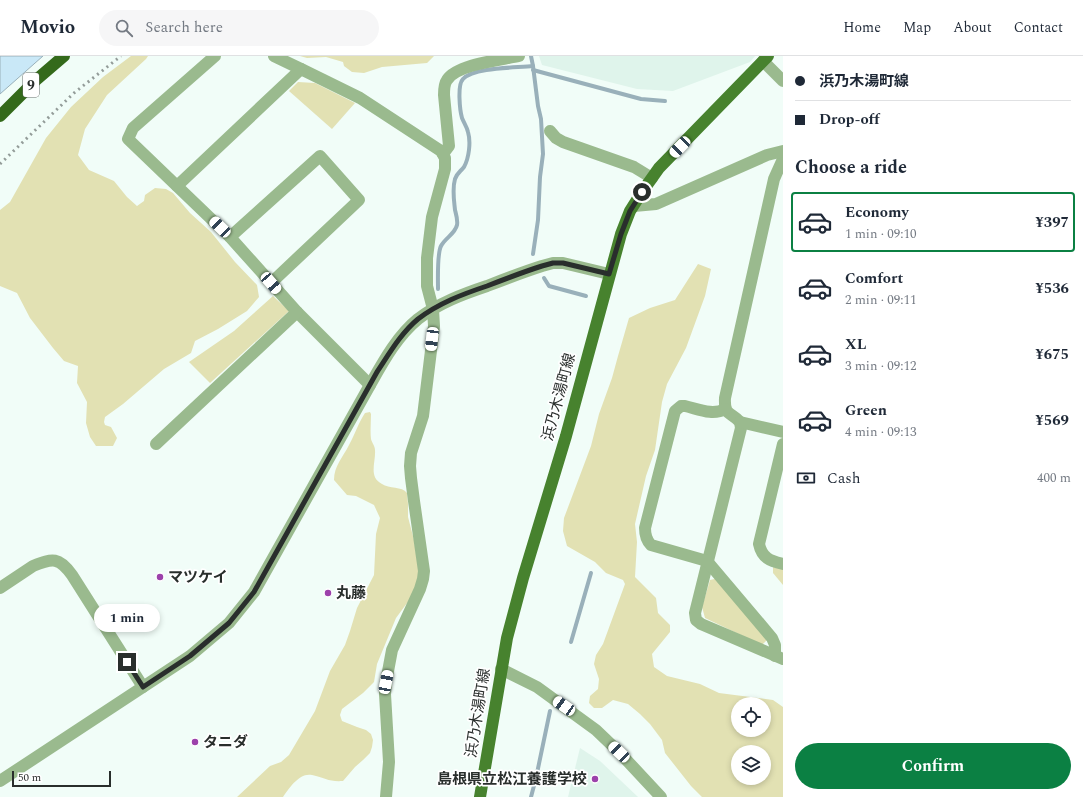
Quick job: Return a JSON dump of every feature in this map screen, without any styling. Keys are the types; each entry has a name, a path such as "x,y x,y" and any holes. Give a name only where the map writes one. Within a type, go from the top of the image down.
{"highway":[{"name":"9","path":"0,116 36,80 64,56"}],"main road":[{"name":"浜乃木湯町線","path":"480,797 507,638 523,578 566,436 621,234 634,206 659,168 766,59"}],"street":[{"path":"215,56 133,128 128,139 230,237 296,312 370,386"},
{"path":"274,56 360,98 440,151 443,154 445,161 445,169 432,217 427,258 427,286 433,309 434,326 423,416 411,453 410,466 424,571 420,589 392,650 386,682 385,694 389,762 386,797"},
{"path":"443,154 449,146 444,95 446,80 451,75 466,67 520,56"},
{"path":"766,59 783,81"},
{"path":"177,186 301,69"},
{"path":"550,131 556,138 563,142 634,167 652,178"},
{"path":"634,206 656,204 767,155 783,151"},
{"path":"230,237 320,156 359,200 271,283"},
{"path":"783,159 774,179 725,398 725,409 740,422 783,432"},
{"path":"0,781 190,656 229,623 254,592 387,357 406,332 418,320 433,309 457,297 553,263 563,263 609,274"},
{"path":"156,444 296,312"},
{"path":"725,409 720,412 711,412 681,406 675,411 645,528 646,535 651,545 707,561 772,638 779,658"},
{"path":"740,422 741,428 695,613 696,620 701,624 779,658"},
{"path":"783,444 780,473 759,544 760,550 766,558 772,562 783,564"},
{"path":"0,588 33,566 51,560 63,564 143,687"},
{"path":"501,669 537,687 596,730 661,797"}],"shaded area":[{"path":"539,56 755,56 750,62 673,91 637,89 542,65"},
{"name":"島根県立松江養護学校","path":"580,748 600,761 638,797 568,797"}],"green space":[{"path":"131,56 148,56 107,95 85,129 78,155 89,170 114,181 127,197 137,206 144,201 145,195 155,188 166,189 173,193 190,213 211,232 235,262 257,285 259,297 247,311 195,341 191,353 164,369 123,404 105,417 105,425 111,427 117,438 113,446 96,446 90,437 86,423 87,402 77,383 78,366 64,361 53,348 30,318 17,293 0,286 0,210 10,202 46,138 71,107 103,77"},
{"path":"300,56 434,56 427,63 382,67 364,73 352,72 344,66 343,62 326,57 307,58"},
{"path":"298,82 315,83 355,103 332,129 289,91"},
{"path":"698,264 711,269 705,296 686,348 667,384 662,402 655,450 646,476 635,524 637,542 635,577 656,598 658,613 670,625 670,632 652,654 654,667 667,676 700,684 719,693 750,697 731,697 731,737 771,737 771,700 783,707 783,797 702,797 691,786 665,753 662,740 650,724 628,704 613,700 602,708 594,708 589,703 590,696 598,689 599,679 594,664 596,655 603,644 625,584 623,580 606,573 595,562 567,546 563,531 564,518 591,446 599,414 612,378 629,318 650,308 675,300"},
{"path":"273,296 289,311 210,383 189,362 234,331"},
{"path":"370,412 371,439 375,447 375,477 385,486 402,489 407,493 408,517 414,540 420,579 413,595 396,618 377,664 374,682 363,693 342,709 340,715 342,721 366,730 371,734 373,740 370,753 343,781 330,780 308,775 299,778 288,789 283,797 237,797 270,766 281,762 289,755 315,711 330,671 345,645 357,608 374,575 376,534 380,518 374,505 356,496 347,495 334,480 337,466 360,421 365,413"},
{"path":"773,567 783,569 783,585 773,573"},
{"path":"719,578 768,639 762,645 705,618 702,607 710,580"}],"water":[{"path":"0,56 43,56 0,94"}],"waterway":[{"path":"531,56 541,119 543,154 540,177 538,220 533,254"},
{"path":"438,289 438,267 441,246 454,231 457,225 453,191 454,183 457,175 466,163 469,150 469,136 460,110 461,82 463,79 476,72 533,66"},
{"path":"533,70 641,99 665,101"},
{"path":"544,278 549,286 586,296"},
{"path":"571,642 591,573"},
{"path":"531,797 550,711"}],"railway":[{"path":"0,164 74,93 121,56"}],"place":[{"name":"マツケイ","path":"160,577"},
{"name":"丸藤","path":"328,593"},
{"name":"タニダ","path":"195,742"},
{"name":"島根県立松江養護学校","path":"595,779"}],"route":[{"path":"127,662 143,687 190,656 229,623 254,592 377,372 394,346 418,320 433,309 457,297 553,263 563,263 609,274 621,234 630,211 642,192"}]}
